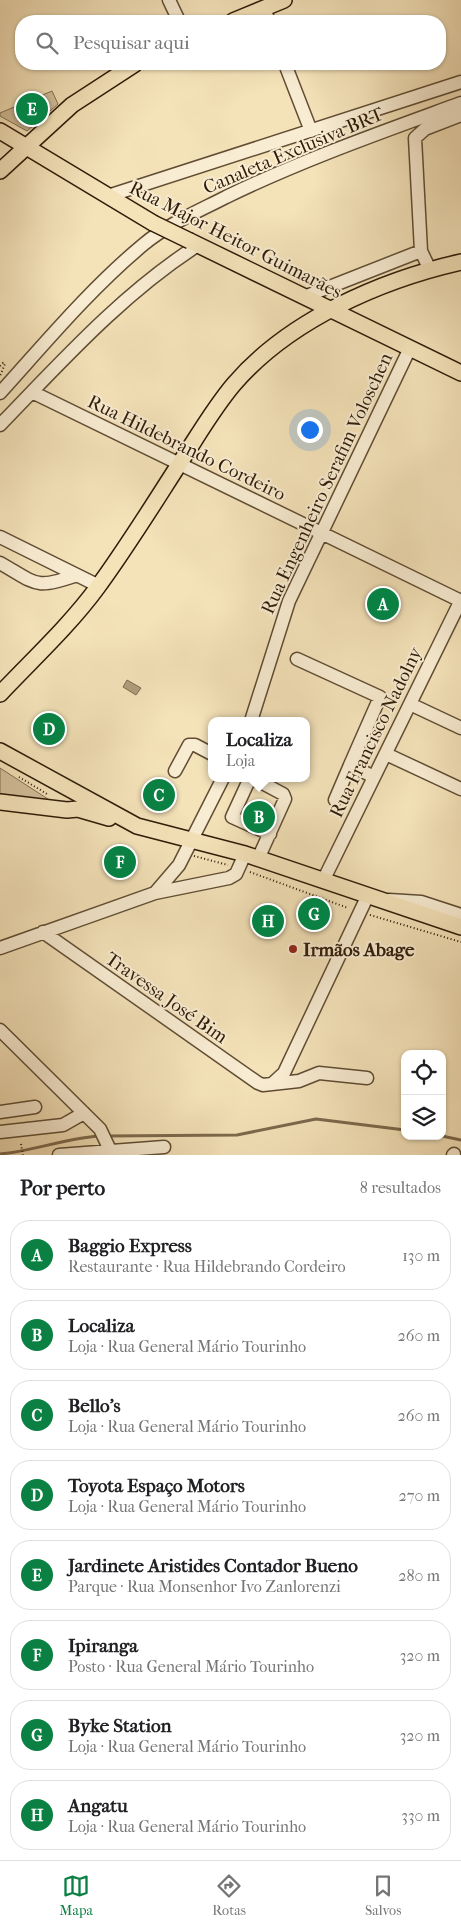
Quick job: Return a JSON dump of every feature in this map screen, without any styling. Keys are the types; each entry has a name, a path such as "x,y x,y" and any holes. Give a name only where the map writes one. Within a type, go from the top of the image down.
{"main road":[{"path":"266,15 284,0"},
{"path":"0,171 27,145 87,94 125,70"},
{"name":"Rua Major Heitor Guimarães","path":"0,131 27,145 153,223 461,373"},
{"path":"0,694 99,586 221,402 246,371 281,339 332,310 374,291 430,270 461,262"},
{"path":"0,751 137,826"},
{"path":"0,758 66,796 78,809"},
{"path":"1,803 78,809 251,857 461,927"}],"street":[{"path":"169,0 176,15"},
{"path":"287,70 310,131"},
{"path":"108,196 461,82"},
{"name":"Canaleta Exclusiva BRT","path":"0,393 76,309 145,243 171,226 259,181 309,159 461,103"},
{"path":"430,270 421,251 415,138 425,129 461,115"},
{"path":"0,425 120,304 194,243"},
{"path":"304,296 421,251"},
{"name":"Rua Engenheiro Serafim Voloschen","path":"252,717 283,616 410,348"},
{"name":"Rua Hildebrando Cordeiro","path":"32,392 461,601"},
{"path":"0,537 99,586"},
{"path":"0,563 34,583 44,585 77,575"},
{"name":"Rua Francisco Nadolny","path":"323,881 461,601"},
{"path":"297,659 380,697 335,800"},
{"path":"410,704 461,728"},
{"path":"175,771 190,745 195,744 208,752"},
{"path":"386,754 461,789"},
{"path":"350,765 374,778"},
{"path":"155,893 173,874 221,782"},
{"path":"250,782 232,817 270,834"},
{"path":"0,948 155,893 229,878 236,874 270,834 285,799 283,794 260,782"},
{"path":"272,1084 284,1073 373,897 413,900 461,915"},
{"name":"Travessa José Bim","path":"43,932 258,1083 272,1084"},
{"path":"0,1030 100,1129 108,1146"},
{"path":"272,1084 299,1081 318,1073 367,1078"},
{"path":"0,1112 35,1107"},
{"path":"0,1132 63,1125 84,1113"},
{"path":"59,1155 108,1146 164,1146"}],"path":[{"path":"0,366 3,363 5,364 0,376"},
{"path":"21,1144 24,1155"}],"shaded area":[{"path":"52,91 58,104 27,131 0,116 0,113"},
{"path":"127,680 141,688 136,695 123,687"},
{"path":"0,768 51,801 0,797"}],"waterway":[{"path":"106,1136 237,1135 316,1119 401,1130"},
{"path":"0,1154 100,1136"},
{"path":"446,1137 461,1140"}],"place":[{"name":"Jardinete Aristides Contador Bueno","path":"32,109"},
{"name":"Baggio Express","path":"383,604"},
{"name":"Toyota Espaço Motors","path":"49,729"},
{"name":"Bello's","path":"159,795"},
{"name":"Localiza","path":"259,817"},
{"name":"Ipiranga","path":"120,862"},
{"name":"Byke Station","path":"314,914"},
{"name":"Angatu","path":"268,921"},
{"name":"Irmãos Abage","path":"293,949"}]}
